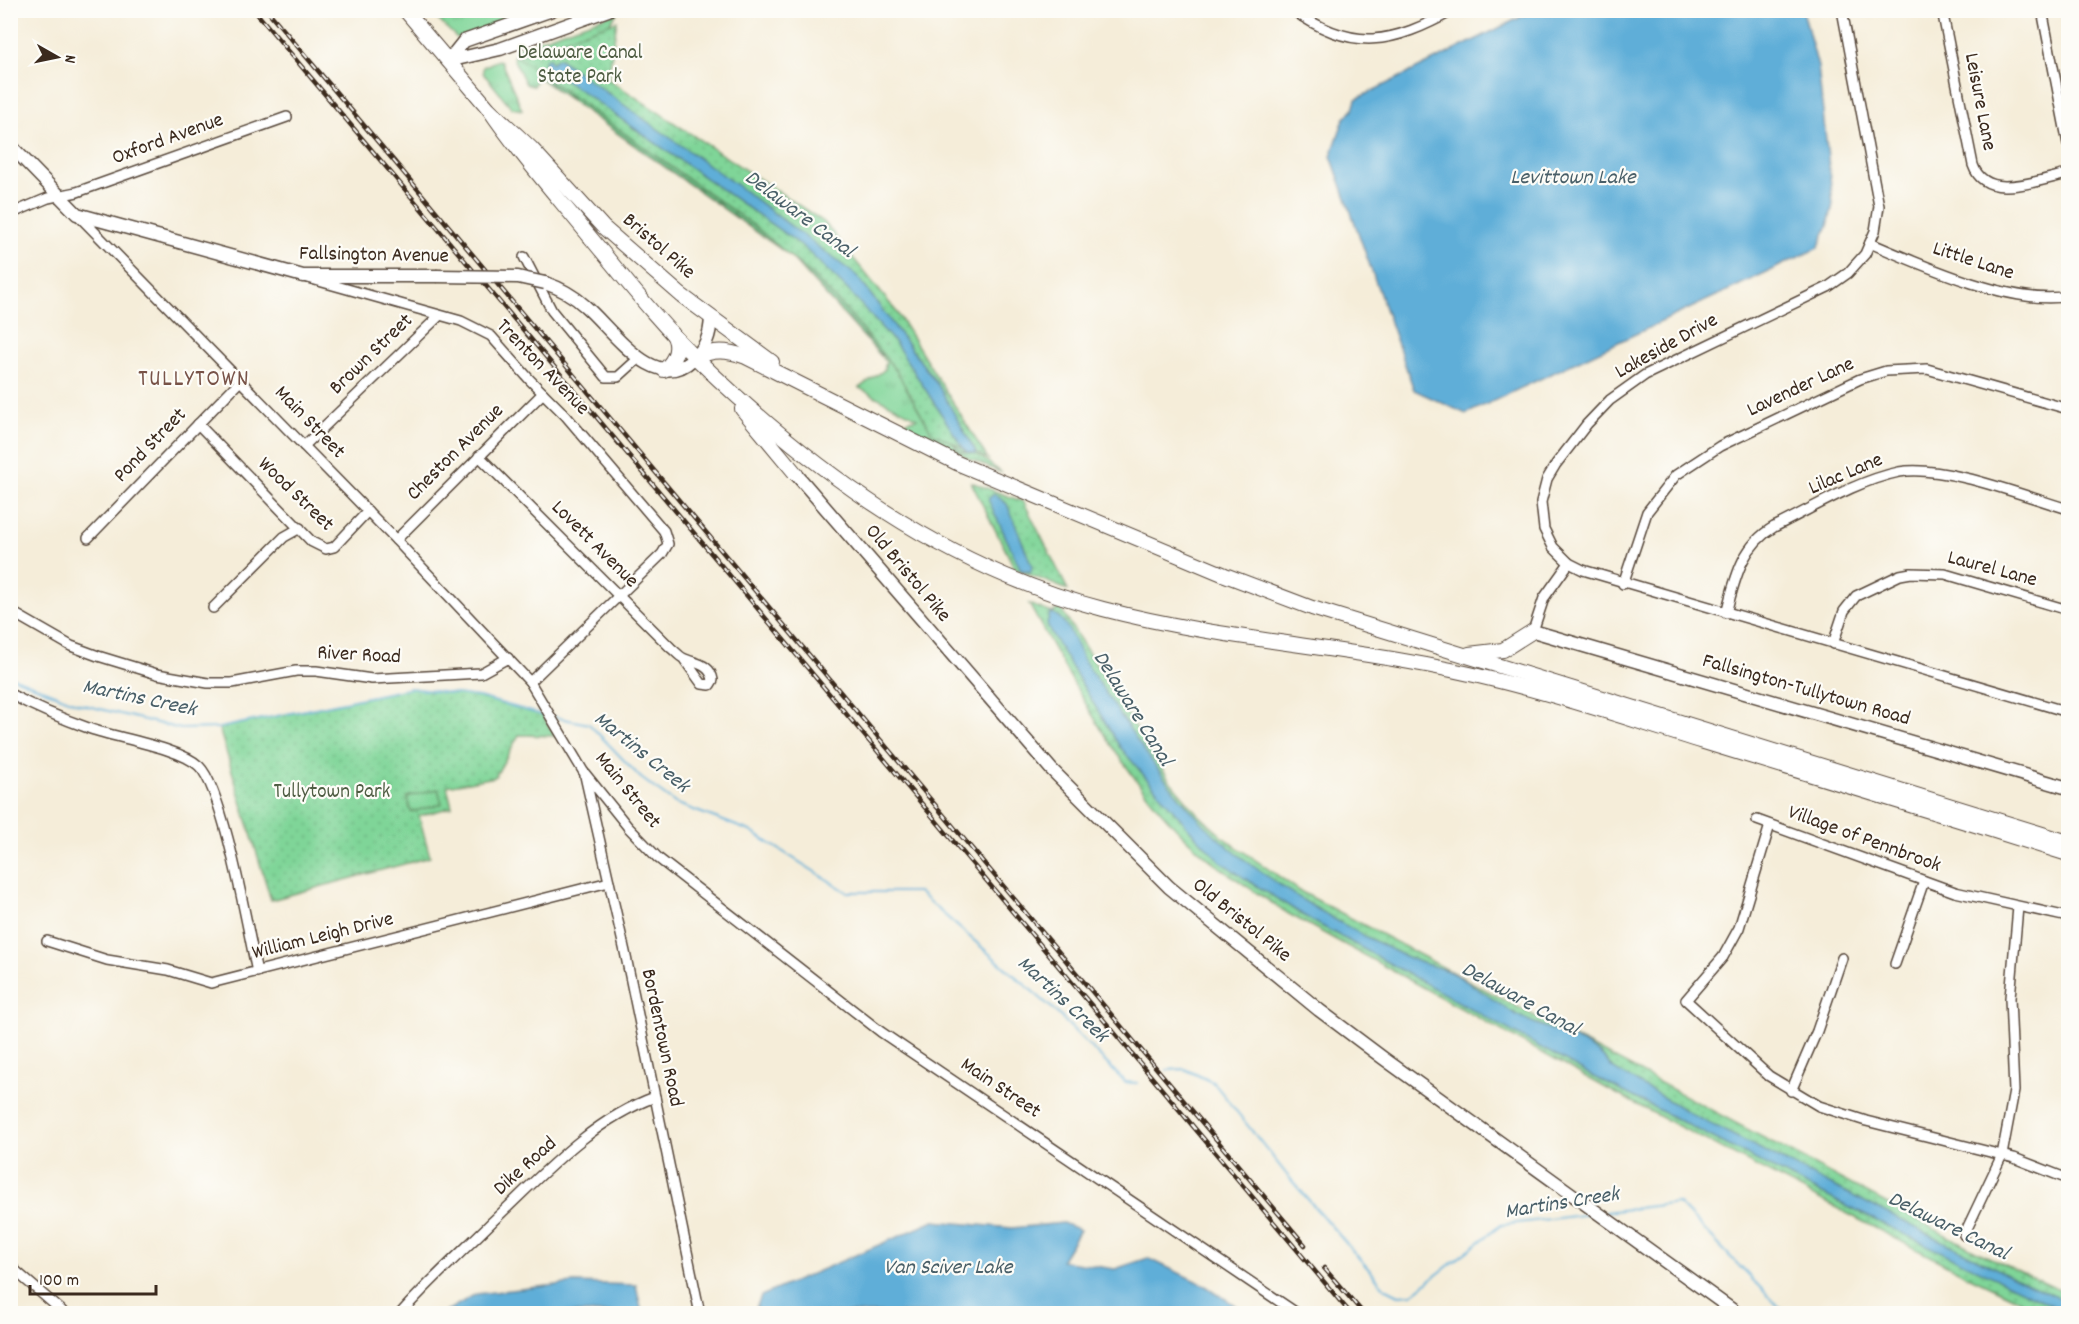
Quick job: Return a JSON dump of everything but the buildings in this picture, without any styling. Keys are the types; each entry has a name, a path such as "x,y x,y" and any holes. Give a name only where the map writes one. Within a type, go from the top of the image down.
{"highway":[{"name":"Bristol Pike","path":"405,10 489,109 521,156 671,332 712,373"},
{"name":"Bristol Pike","path":"489,109 531,148 617,239 711,318 819,392"},
{"path":"664,370 671,364 676,352 675,338 671,332"},
{"path":"695,358 714,351 733,353 819,392 931,451 1225,575 1341,618 2068,842"},
{"path":"712,373 796,474"},
{"path":"712,373 814,462 892,518 972,561 1048,593 1169,624 1411,662 1513,684 2068,854"},
{"path":"1452,653 1496,652 1510,647 1533,631"}],"main road":[{"path":"448,60 464,41 552,10"},
{"path":"448,60 500,49 608,10"},
{"name":"Main Street","path":"10,145 77,214"},
{"name":"Fallsington Avenue","path":"77,214 303,276 518,277 545,283 570,294 585,305 639,358 664,370"},
{"path":"664,370 677,369 695,358 708,339 711,318"},
{"name":"Old Bristol Pike","path":"796,474 1066,785 1150,870 1231,939 1383,1058 1738,1314"},
{"name":"Fallsington-Tullytown Road","path":"1533,631 2068,788"}],"street":[{"path":"1297,12 1339,36 1373,40 1409,33 1454,10"},
{"name":"Lakeside Drive","path":"1842,10 1878,196 1879,216 1870,243 1857,264 1838,281 1645,375 1610,400 1587,424 1547,479 1541,502 1542,522 1548,539 1558,554 1569,563 1623,584 2068,712"},
{"name":"Leisure Lane","path":"1942,10 1973,165 1979,177 1990,185 2003,187 2068,174"},
{"path":"2042,10 2068,144"},
{"name":"Oxford Avenue","path":"14,212 287,117"},
{"path":"10,220 14,212"},
{"name":"Main Street","path":"77,214 396,540 530,682 584,771 628,827 658,858 851,1011 1298,1314"},
{"name":"Little Lane","path":"1870,243 1945,273 2024,296 2053,299 2068,296"},
{"path":"524,257 552,311 606,377 618,377 639,358"},
{"name":"Trenton Avenue","path":"303,276 476,327 491,336 566,416 664,531 668,540 667,548 619,596"},
{"name":"Brown Street","path":"304,446 439,316"},
{"name":"Lavender Lane","path":"1623,584 1647,512 1676,475 1720,446 1860,379 1886,371 1927,369 2068,409"},
{"name":"Pond Street","path":"88,538 240,381"},
{"name":"Cheston Avenue","path":"396,540 543,393"},
{"name":"Wood Street","path":"198,424 322,548 331,549 343,540 368,512"},
{"name":"Lovett Avenue","path":"478,456 684,659"},
{"name":"Lilac Lane","path":"1726,613 1739,566 1758,538 1774,527 1883,476 1913,471 1944,473 2068,509"},
{"path":"213,608 284,537 300,528"},
{"path":"1533,631 1544,598 1569,563"},
{"name":"Laurel Lane","path":"1833,644 1844,611 1856,596 1900,575 1911,573 1945,574 2068,610"},
{"path":"530,682 619,596"},
{"name":"River Road","path":"10,611 71,646 98,657 157,674 205,682 232,683 296,671 372,679 481,673 508,658"},
{"path":"10,694 72,722 173,753 199,766 207,777 219,806 257,972"},
{"name":"Bordentown Road","path":"584,771 700,1314"},
{"path":"1757,820 1770,825"},
{"name":"Village of Pennbrook","path":"2068,917 2018,907 1924,881 1770,825 1739,928 1723,957 1686,1000 1769,1076 1791,1091 1840,1114 2002,1155 2068,1179"},
{"path":"1894,964 1924,881"},
{"name":"William Leigh Drive","path":"47,941 107,960 168,970 204,982 224,981 609,882"},
{"path":"1964,1235 2002,1155 2014,1090 2010,998 2018,907"},
{"path":"1791,1091 1816,1031 1842,958"},
{"name":"Dike Road","path":"400,1314 431,1279 603,1123 632,1105 655,1097"},
{"path":"10,1282 13,1268 62,1311"}],"green space":[{"path":"429,11 535,11 457,38"},
{"path":"618,12 606,28 544,65 533,86 526,84 513,58 518,47"},
{"name":"Delaware Canal State Park","path":"617,21 608,79 824,222 896,311 988,459 932,433 897,372 851,315 813,276 756,227 516,56"},
{"path":"498,60 501,61 522,110 512,108 483,73 483,67"},
{"path":"544,65 801,245 847,289 896,344 967,452 959,451 892,348 881,356 790,256 538,77"},
{"path":"892,347 958,451 977,454 1002,473 903,429 907,421 917,418 859,388 884,370 886,362 881,356"},
{"path":"971,482 1024,502 1068,590 1015,569"},
{"path":"1029,604 1052,613 1060,608 1170,781 1197,813 1224,838 1300,891 1976,1251 2068,1294 2068,1313 2046,1313 1968,1276 1628,1100 1287,913 1237,880 1181,834 1131,773 1086,705"},
{"name":"Tullytown Park","path":"411,688 479,697 542,715 555,736 519,735 495,777 447,786 452,807 419,816 430,857 271,900 219,728"},
{"path":"438,789 442,804 411,812 407,797"}],"water":[{"name":"Levittown Lake","path":"1535,10 1803,11 1818,67 1833,204 1828,226 1818,248 1466,414 1414,390 1331,156 1344,119 1353,110 1356,99"},
{"path":"549,58 551,63 558,58 742,189 857,276 938,385 977,454 967,452 962,446 896,344 847,289 801,245 544,65 545,60"},
{"path":"994,494 1007,504 1032,566 1031,572 1021,570 988,499"},
{"path":"1050,613 1056,615 1067,626 1085,662 1172,789 1214,834 1276,882 1319,910 1385,947 1450,972 1519,1016 1582,1043 1604,1058 1612,1068 1697,1117 2017,1279 2068,1302 2068,1313 1848,1207 1583,1071 1311,920 1244,878 1219,860 1191,831 1120,747 1051,633 1047,623"},
{"name":"Van Sciver Lake","path":"934,1221 1012,1228 1063,1223 1080,1230 1061,1261 1115,1269 1148,1258 1204,1285 1247,1313 754,1313 761,1296"},
{"path":"574,1283 636,1285 642,1313 443,1313 476,1294"}],"waterway":[{"name":"Martins Creek","path":"10,676 76,703 181,729 219,728 411,688 479,697 546,716"},
{"name":"Martins Creek","path":"554,717 589,724 641,778 675,803 750,831 847,892 918,892 1053,1009 1125,1082 1137,1083"},
{"name":"Martins Creek","path":"1167,1070 1185,1069 1214,1083 1287,1175 1385,1288 1399,1295 1412,1294 1501,1225 1590,1214"},
{"name":"Martins Creek","path":"1605,1212 1678,1203 1786,1314"}],"railway":[{"path":"254,10 1351,1314"},
{"path":"267,10 1305,1245"},
{"path":"1324,1268 1364,1314"}],"district":[{"name":"TULLYTOWN","path":"194,380"}],"water label":[{"name":"Delaware Canal","path":"799,215"},
{"name":"Delaware Canal","path":"1132,709"},
{"name":"Delaware Canal","path":"1520,1000"},
{"name":"Delaware Canal","path":"1948,1227"}]}
